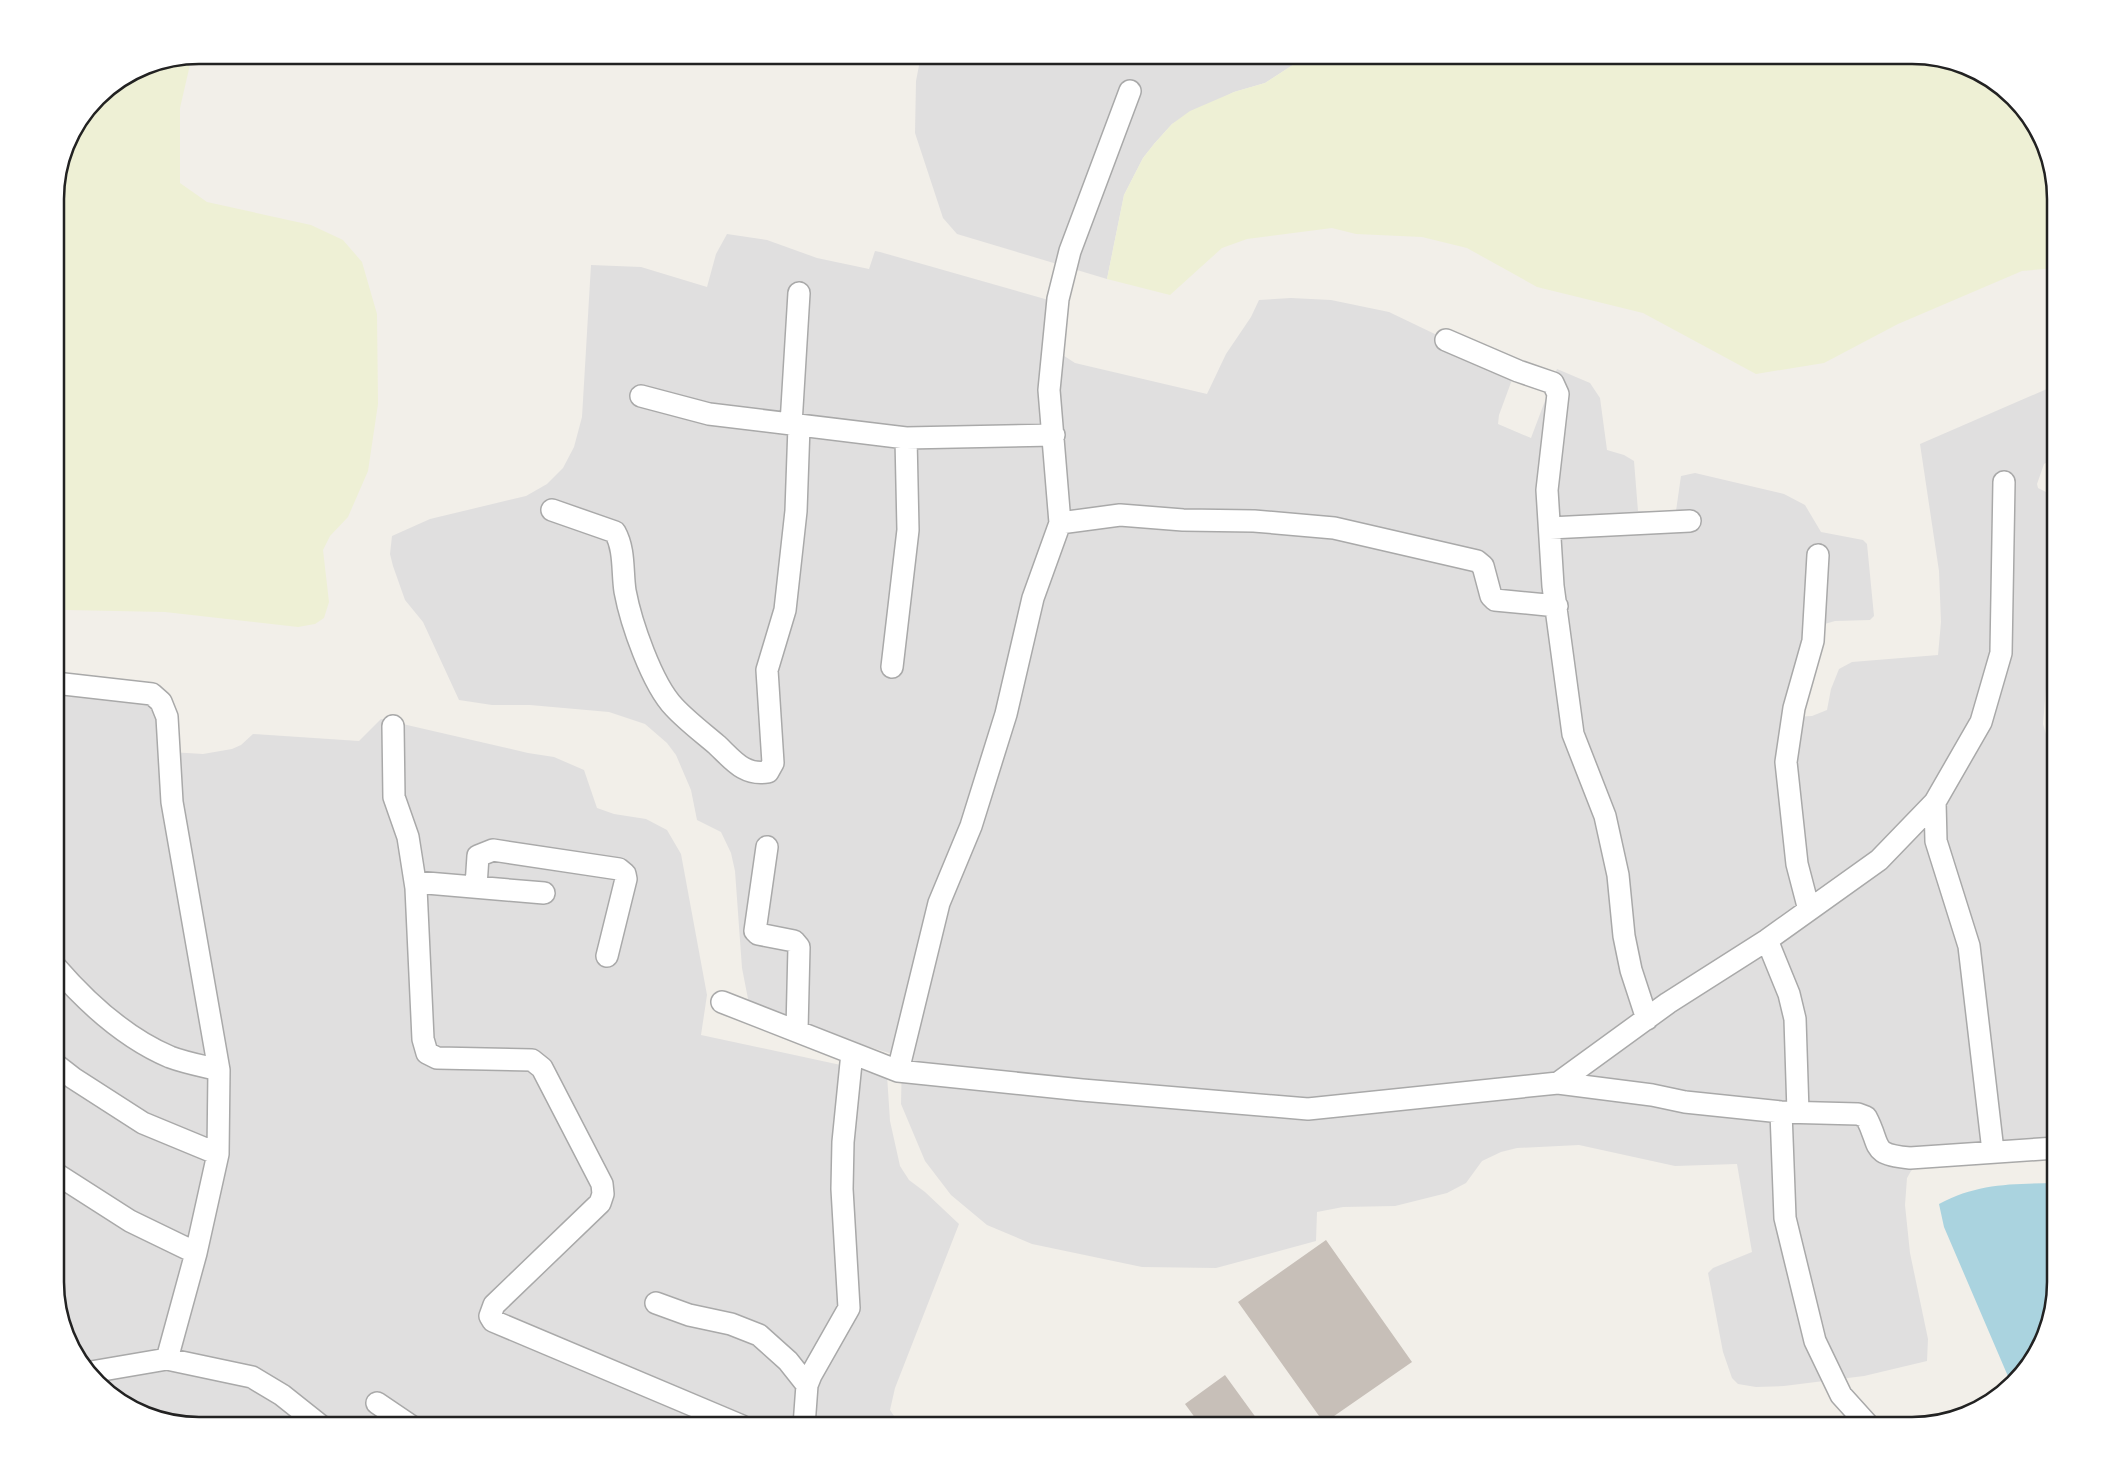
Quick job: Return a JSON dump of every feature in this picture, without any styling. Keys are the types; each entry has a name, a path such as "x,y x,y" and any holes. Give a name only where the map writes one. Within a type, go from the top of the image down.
{"street":[{"path":"898,1070 939,903 971,826 1006,714 1033,598 1060,522 1050,390 1058,299 1070,251 1130,91"},
{"path":"552,510 615,532 621,543 625,590 634,624 655,676 673,706 741,767 754,774 768,772 773,763 767,670 785,610 796,511 795,425 799,293"},
{"path":"1446,340 1518,371 1552,383 1558,394 1558,413 1548,475 1550,550 1573,734 1604,816 1618,875 1631,970 1647,1019"},
{"path":"641,396 710,414 906,438 1054,435"},
{"path":"892,667 908,530 906,438"},
{"path":"1558,1083 1668,1003 1767,940 1879,860 1935,802 1981,722 2002,653 2004,482"},
{"path":"1060,522 1120,515 1183,520 1254,520 1334,528 1477,561 1483,566 1491,596 1495,600 1556,606"},
{"path":"1550,528 1690,521"},
{"path":"1810,910 1797,864 1786,762 1794,708 1813,641 1818,555"},
{"path":"64,684 152,694 161,702 167,716 172,802 219,1070 218,1154 196,1253 167,1359"},
{"path":"393,726 394,797 408,837 415,882 422,1039 427,1053 437,1058 532,1060 542,1068 602,1184 603,1194 600,1203 494,1305 490,1316 493,1321 721,1417"},
{"path":"1935,802 1936,841 1969,946 1993,1151"},
{"path":"767,847 755,931 758,934 794,942 799,947 797,1030"},
{"path":"476,886 478,856 493,850 619,869 626,874 626,879 607,956"},
{"path":"415,882 544,893"},
{"path":"1767,940 1789,994 1795,1020 1785,1218 1815,1341 1841,1395 1861,1417"},
{"path":"64,977 84,1000 129,1034 170,1057 219,1070"},
{"path":"722,1002 898,1070 1082,1090 1308,1109 1558,1083 1652,1095 1685,1102 1790,1112 1858,1114 1866,1117 1877,1148 1888,1156 1910,1158 2047,1148"},
{"path":"805,1417 807,1385 849,1308 842,1189 843,1142 852,1053"},
{"path":"64,1070 143,1123 218,1154"},
{"path":"64,1179 130,1221 196,1253"},
{"path":"656,1304 689,1315 731,1324 759,1335 788,1361 807,1385"},
{"path":"97,1371 167,1359 252,1377 282,1395 310,1417"},
{"path":"377,1403 398,1417"}],"shaded area":[{"path":"919,64 1294,64 1265,83 1234,92 1172,124 1154,144 1143,158 1124,195 1107,279 957,234 943,218 915,133 916,81"},
{"path":"727,234 767,240 817,258 869,269 875,251 1059,303 1055,350 1075,363 1207,394 1226,354 1251,317 1259,300 1291,298 1331,300 1389,312 1464,348 1513,377 1499,415 1498,424 1531,438 1557,369 1590,383 1600,398 1607,450 1624,455 1634,461 1638,511 1676,511 1681,476 1695,473 1784,494 1805,505 1821,532 1863,540 1867,544 1874,616 1870,620 1835,621 1814,627 1793,717 1812,716 1827,710 1831,689 1839,669 1852,662 1938,655 1941,622 1939,571 1920,444 2047,389 2047,462 2044,464 2037,484 2038,488 2047,492 2047,676 2043,724 2047,738 2047,1158 1916,1166 1911,1171 1907,1178 1905,1205 1910,1253 1928,1339 1927,1361 1864,1376 1784,1386 1756,1387 1738,1384 1732,1378 1723,1352 1708,1273 1713,1268 1752,1252 1737,1164 1675,1166 1579,1145 1517,1148 1501,1152 1482,1161 1466,1183 1447,1193 1395,1206 1343,1207 1317,1212 1316,1241 1216,1268 1142,1267 1032,1244 987,1225 951,1195 925,1161 901,1104 902,1057 853,1042 749,1004 742,968 735,871 731,853 721,832 697,820 691,790 676,755 667,743 645,724 609,712 530,705 492,705 459,700 423,622 405,600 390,554 392,536 430,519 526,496 547,484 563,468 574,447 582,417 591,265 641,267 707,287 716,254"},
{"path":"64,682 161,696 170,752 203,754 232,749 241,745 253,734 359,741 381,719 528,753 554,757 584,770 597,808 614,814 646,819 667,830 681,854 707,995 701,1035 887,1075 890,1121 900,1166 909,1180 925,1192 959,1224 895,1388 890,1410 895,1417 199,1417 173,1415 156,1410 124,1394 103,1378 82,1350 74,1334 68,1317 64,1291"}],"green space":[{"path":"190,64 180,108 180,183 207,202 311,225 343,240 362,262 377,314 378,404 368,471 348,517 330,536 323,550 329,602 324,618 315,624 298,627 165,612 64,610 64,190 68,164 82,131 103,103 110,97 147,74 164,68"},
{"path":"1294,64 1912,64 1947,68 1980,82 2001,97 2014,110 2033,139 2040,156 2046,181 2047,269 2022,271 1898,324 1824,363 1756,374 1643,313 1537,287 1467,248 1422,237 1356,234 1332,228 1247,239 1222,248 1170,295 1107,279 1124,195 1143,158 1154,144 1172,124 1190,111 1234,92 1265,83"}],"water":[{"path":"2047,1183 2047,1282 2045,1308 2040,1325 2024,1357 2008,1377 1944,1227 1939,1204 1953,1197 1982,1188"}],"building":[{"path":"1326,1240 1412,1362 1333,1417 1320,1417 1238,1302"},
{"path":"1225,1375 1255,1417 1194,1417 1185,1404"}]}
